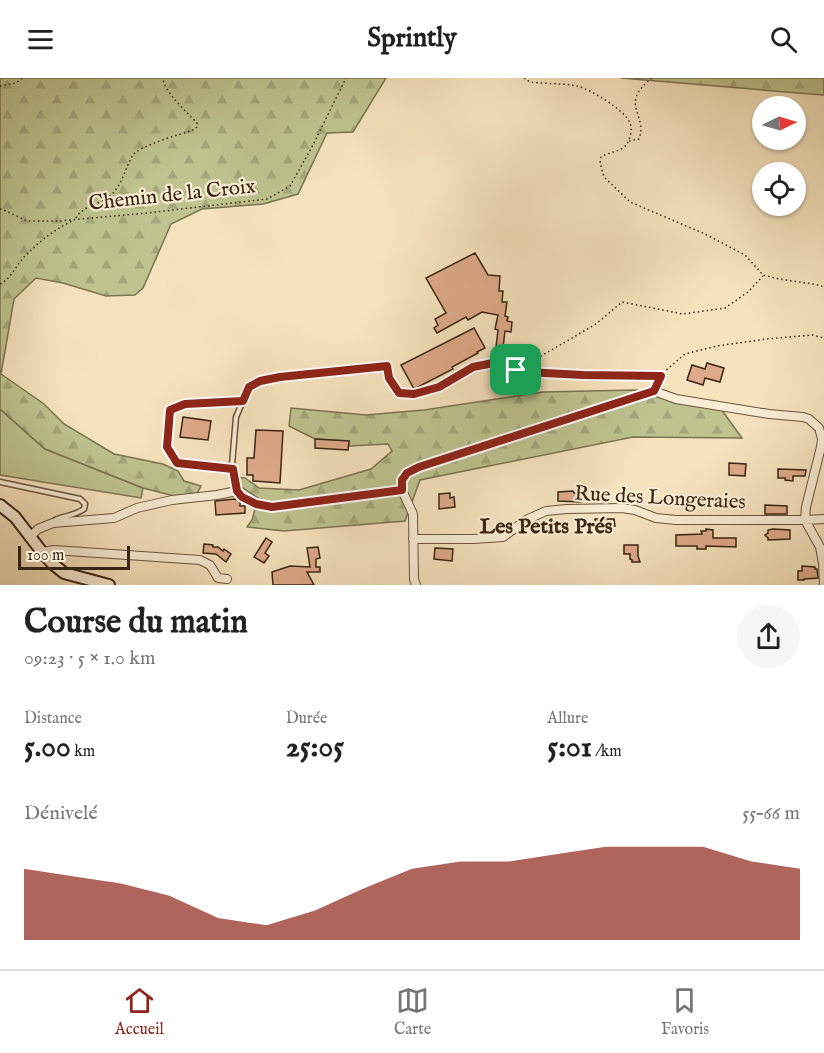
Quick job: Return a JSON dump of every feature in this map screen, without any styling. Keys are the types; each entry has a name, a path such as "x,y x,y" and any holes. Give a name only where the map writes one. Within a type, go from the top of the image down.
{"street":[{"path":"414,583 412,514 402,490 402,480 407,473 419,467 654,391 676,399 769,414 803,417 819,428 823,439 806,507 805,520 822,547 824,585"},
{"path":"30,536 38,529 53,523 114,518 137,508 163,502 237,491"},
{"path":"0,506 15,517 42,552 64,573 109,585"},
{"name":"Rue des Longeraies","path":"413,539 503,537 526,520 546,511 567,509 622,508 656,518 676,520 824,519"},
{"path":"42,552 54,550 200,560 210,565 218,578 227,579"}],"lane":[{"path":"387,366 280,377 260,381 249,387 236,417 233,469 237,491 242,497 256,504 272,507 402,490"},
{"path":"233,469 177,463 167,447 170,410 185,404 243,401"},
{"path":"0,482 80,499 86,504 80,512 55,520 53,523"}],"path":[{"path":"0,86 15,83 23,78"},
{"path":"75,219 79,212 104,201 113,194 135,153 197,127 197,123 168,92 163,84 163,78"},
{"name":"Chemin de la Croix","path":"0,209 27,221 147,213 267,200 290,186 346,78"},
{"path":"524,78 530,82 578,86 597,94 622,112 630,122 631,132 628,141 624,148 606,153 601,157 600,163 604,177 630,202 705,234 745,255 763,275 824,287"},
{"path":"628,141 639,139 641,133 635,97 652,78"},
{"name":"Chemin de la Croix","path":"0,284 6,281 22,258 40,241 57,228 75,219"},
{"path":"516,370 596,324 622,303 683,314 725,308 748,292 763,275"},
{"path":"654,391 664,372 685,354 717,346 766,339 812,335 824,338"},
{"path":"387,366 389,378 399,393 414,394 439,387 473,367 493,363 516,370 583,375 661,376"}],"green space":[{"path":"0,78 386,78 353,132 327,133 298,194 263,204 202,209 171,224 143,288 135,295 106,296 63,283 36,278 14,299 1,374 44,404 64,424 114,454 163,464 178,471 184,481 201,486 193,501 143,488 45,449 0,409"},
{"path":"621,78 824,78 824,95 810,94"},
{"path":"636,390 721,409 742,438 633,437 420,480 405,521 284,531 247,527 252,520 258,498 240,486 237,477 245,478 259,488 299,490 371,469 392,451 388,444 349,446 349,441 315,439 289,426 291,408 366,415 424,410 543,392"},
{"path":"0,409 45,449 143,488 141,498 0,475"}],"building":[{"path":"475,253 488,275 500,276 499,291 503,291 502,302 507,302 505,316 508,317 507,321 512,322 511,332 505,331 503,348 496,347 498,330 495,329 498,315 482,312 468,320 466,317 437,333 434,328 438,325 435,319 446,313 426,278"},
{"path":"474,328 485,348 452,367 453,369 414,389 401,365"},
{"path":"707,363 724,368 720,382 705,378 703,385 687,380 692,365 705,369"},
{"path":"183,417 211,421 208,440 180,437"},
{"path":"256,430 283,431 280,483 253,481 253,475 247,475 247,458 254,458"},
{"path":"315,439 349,441 348,450 315,448"},
{"path":"729,463 746,464 745,476 729,475"},
{"path":"778,469 806,470 805,476 793,476 793,481 778,478"},
{"path":"573,491 581,496 581,502 558,501 558,492"},
{"path":"450,493 450,498 454,497 455,507 439,509 439,494"},
{"path":"240,500 240,506 245,506 245,513 216,515 215,501"},
{"path":"765,505 787,506 787,514 765,514"},
{"path":"595,519 614,519 615,526 611,526 611,530 595,530"},
{"path":"706,529 713,530 713,538 736,538 736,547 706,546 706,549 697,549 697,546 676,546 676,535 702,534 701,531 706,531"},
{"path":"768,530 790,530 790,539 768,540 765,535"},
{"path":"266,538 272,542 265,553 269,556 264,563 254,557"},
{"path":"204,544 213,545 223,551 224,549 231,554 226,562 216,554 203,553"},
{"path":"624,545 638,545 640,562 632,562 630,554 624,554"},
{"path":"318,547 320,558 316,559 316,567 320,567 320,572 307,572 314,585 273,585 272,572 290,566 310,567 307,548"},
{"path":"435,548 453,549 452,561 434,559"},
{"path":"802,566 815,567 818,578 798,580 798,571 802,571"}],"district":[{"name":"Les Petits Prés","path":"546,525"}],"route":[{"path":"493,363 516,370 583,375 661,376 654,391 419,467 407,473 402,480 402,490 328,501 272,507 256,504 242,497 237,491 233,469 177,463 167,447 170,410 185,404 243,401 249,387 260,381 387,366 389,378 399,393 414,394 439,387 473,367 493,363"}]}
